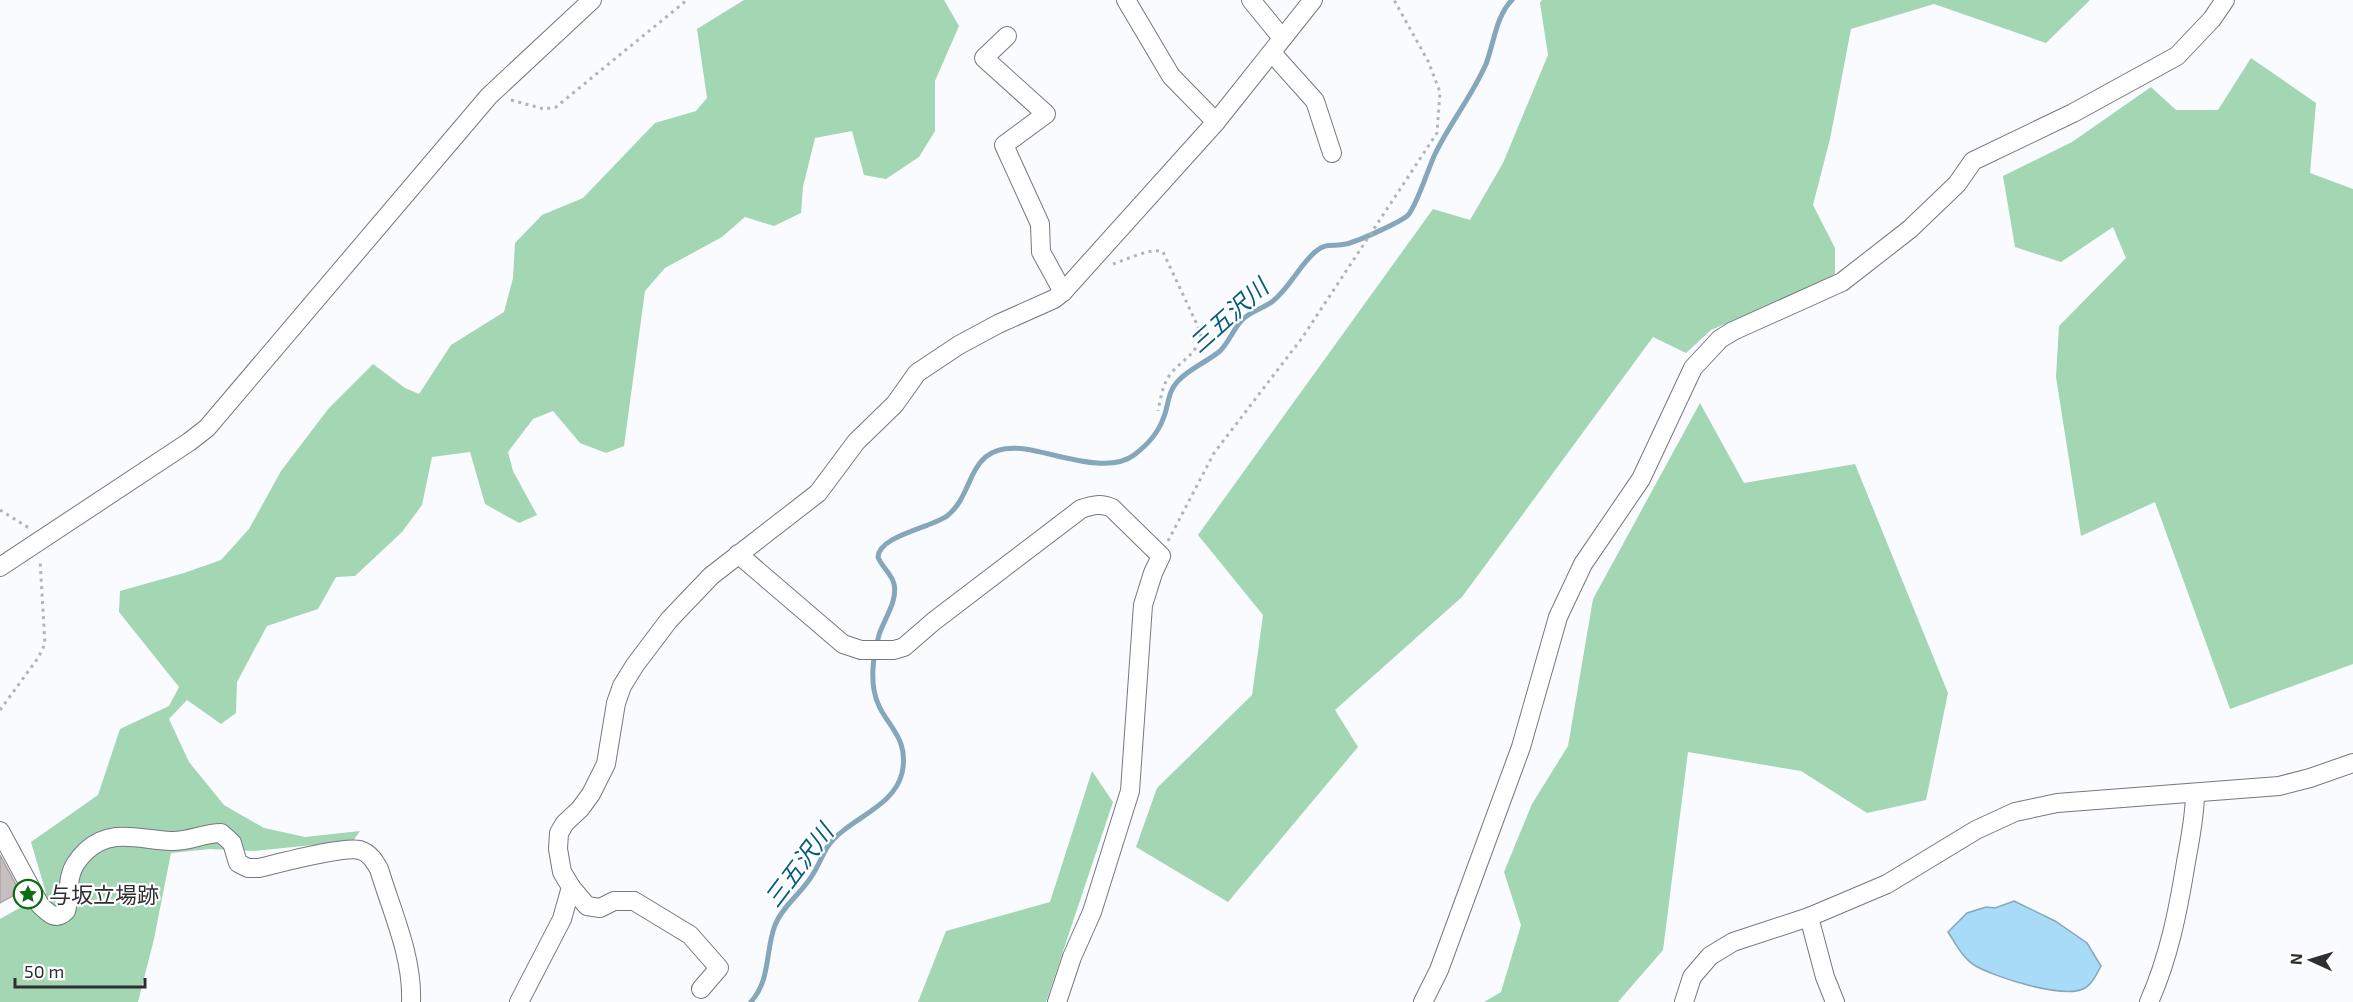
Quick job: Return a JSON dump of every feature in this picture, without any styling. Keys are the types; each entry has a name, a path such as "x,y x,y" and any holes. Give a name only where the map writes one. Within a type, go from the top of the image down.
{"street":[{"path":"0,567 207,428 494,92 592,0"},
{"path":"1126,0 1171,76 1216,122"},
{"path":"1251,0 1277,46 1315,101 1332,153"},
{"path":"701,989 719,968 690,935 634,901 614,901 600,908 587,906 562,872 558,849 559,834 565,823 580,809 591,794 606,764 616,704 622,686 634,665 669,620 711,576 818,494 856,442 895,404 917,373 969,339 1054,299 1064,292 1216,122 1313,0"},
{"path":"1423,1002 1439,970 1521,747 1558,617 1583,564 1641,479 1675,405 1701,357 1733,331 1842,282 1910,229 1958,184 1973,161 2073,113 2177,56 2212,20 2225,0"},
{"path":"1006,36 984,58 1046,114 1004,145 1040,224 1041,252 1064,292"},
{"path":"738,554 838,640 852,648 864,650 904,647 934,621 1089,506 1103,504 1113,508 1161,556 1143,605 1130,791 1092,912 1072,957 1057,1002"},
{"path":"1684,1002 1692,977 1710,956 1732,942 1809,917 1887,884 1976,830 2015,812 2057,803 2279,786 2353,763"},
{"path":"2149,1002 2161,974 2176,921 2195,812 2195,793"},
{"path":"0,831 40,905 49,914 55,916 62,915 66,911 73,867 91,846 117,836 173,841 221,833 232,843 238,862 248,868 259,868 340,851 360,850 373,859 379,869 404,950 411,1002"},
{"path":"519,1002 562,919 571,887"},
{"path":"1809,917 1825,977 1835,1002"}],"path":[{"path":"494,92 501,98 544,109 556,107 687,0"},
{"path":"1161,556 1214,453 1302,338 1437,133 1440,92 1428,60 1394,0"},
{"path":"1085,268 1094,270 1151,251 1163,252 1201,333 1199,345 1193,354 1172,372 1166,382 1158,411"},
{"path":"0,510 45,536 39,561 46,632 45,644 38,658 0,710"}],"green space":[{"path":"744,0 944,0 959,26 935,81 935,131 919,157 886,179 864,175 852,131 815,138 803,187 801,213 774,226 745,217 722,237 665,268 645,291 624,446 606,453 580,443 553,411 533,419 508,452 513,471 537,515 519,523 485,504 470,452 432,457 422,505 402,532 355,576 336,577 318,609 267,626 237,682 236,713 221,724 187,700 169,719 189,762 224,805 264,828 305,837 360,831 353,841 254,851 210,849 171,853 154,939 138,1002 0,1002 0,919 46,893 31,842 98,795 120,729 169,706 179,687 119,612 120,591 221,560 249,529 281,471 329,408 373,364 405,388 419,394 451,345 504,312 513,278 515,243 542,215 583,198 655,123 696,111 707,98 697,29"},
{"path":"1542,0 2090,0 2046,43 1934,4 1851,29 1830,139 1813,205 1835,248 1835,277 1711,330 1686,353 1653,337 1462,597 1335,710 1358,747 1228,902 1136,847 1157,788 1252,695 1263,615 1198,535 1433,209 1470,220 1503,163 1548,55 1540,3"},
{"path":"2251,58 2316,103 2310,173 2353,189 2353,664 2230,709 2155,502 2081,536 2056,377 2059,326 2126,258 2113,227 2061,262 2015,247 2003,176 2072,142 2151,87 2176,110 2218,110"},
{"path":"1700,403 1744,483 1855,464 1948,693 1926,800 1867,813 1801,771 1688,752 1663,950 1618,1002 1484,1002 1501,992 1521,925 1504,872 1532,804 1568,746 1593,599"},
{"path":"1092,771 1113,802 1046,1002 918,1002 946,931 1050,902"}],"water":[{"path":"2014,901 2055,921 2087,943 2101,966 2088,986 2075,991 2046,989 2013,981 1984,970 1966,958 1948,932 1967,913 1986,907 1995,908"}],"building":[{"path":"0,855 20,892 0,903"}],"waterway":[{"name":"三五沢川","path":"751,1002 762,984 772,935 783,911 809,881 828,846 846,828 890,795 902,773 904,759 902,748 877,701 873,683 873,662 877,641 895,590 893,580 878,557 881,550 896,538 947,516 957,506 982,461 992,453 1006,449 1025,449 1096,463 1123,461 1134,455 1158,429 1174,385 1188,372 1220,351 1238,325 1252,312 1269,304 1279,295 1315,252 1326,246 1346,244 1359,239 1390,226 1409,214 1435,154 1486,64 1502,14 1512,0"}],"place":[{"name":"与坂立場跡","path":"28,894"}]}
